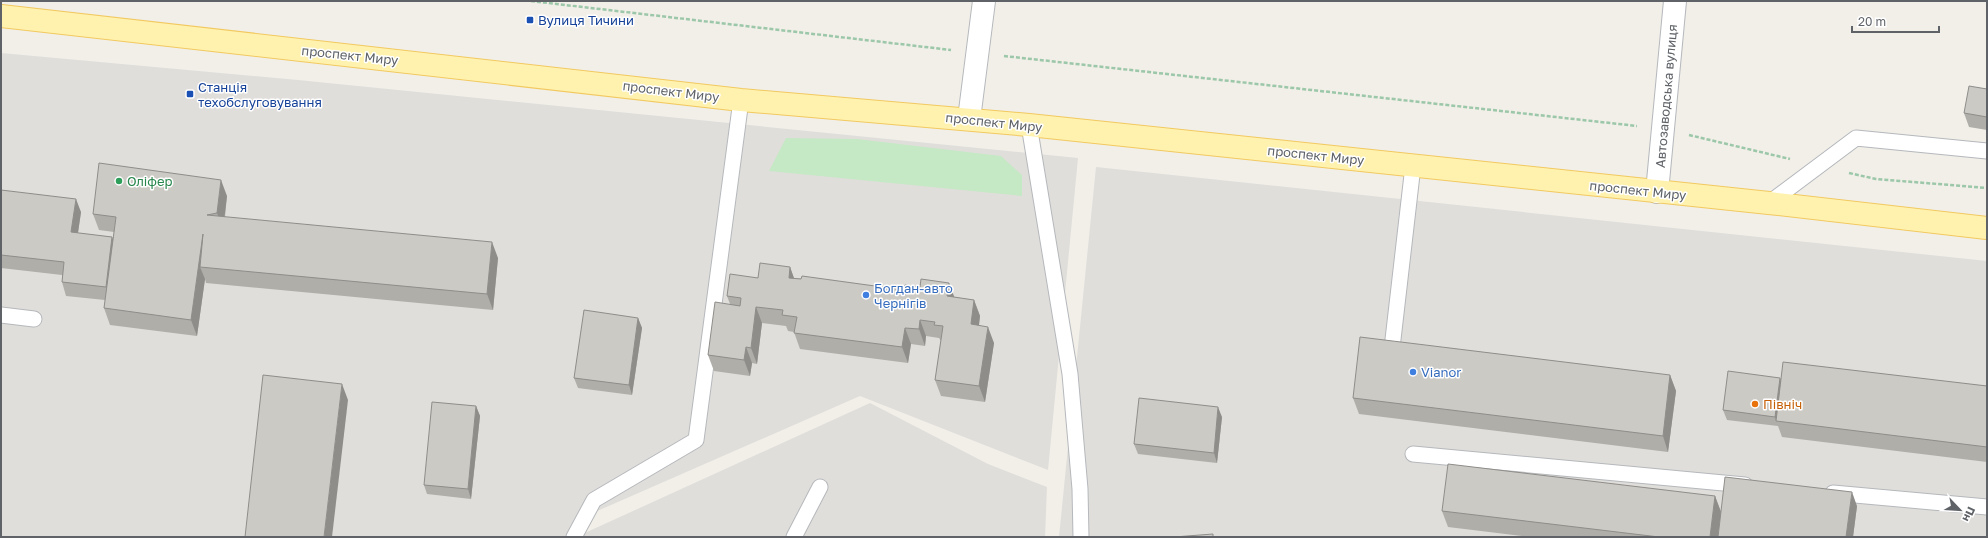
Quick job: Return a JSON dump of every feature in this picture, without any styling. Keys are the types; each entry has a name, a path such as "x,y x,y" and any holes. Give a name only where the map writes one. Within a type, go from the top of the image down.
{"main road":[{"name":"проспект Миру","path":"1,16 741,100 1029,125 1657,192 1769,202 1987,228"}],"street":[{"path":"969,119 984,1"},
{"name":"Автозаводська вулиця","path":"1657,192 1675,1"}],"lane":[{"path":"574,537 594,500 696,440 741,100"},
{"path":"1029,125 1070,374 1080,489 1081,537"},
{"path":"1769,202 1856,138 1987,151"},
{"path":"1392,348 1413,166"},
{"path":"1,315 34,319"},
{"path":"1413,454 1759,486"},
{"path":"794,537 820,487"},
{"path":"1822,492 1987,507"}],"path":[{"path":"531,1 978,53 1663,129"}],"shaded area":[{"path":"1,53 298,80 1078,158 1048,470 860,396 595,512 570,537 1,537"},
{"path":"1096,167 1987,261 1987,537 1059,537"},
{"path":"870,403 988,464 1047,487 1045,537 576,537"}],"green space":[{"path":"786,138 857,139 1001,156 1022,175 1022,196 769,171"}],"building":[{"path":"1969,86 1987,89 1987,117 1964,113"},
{"path":"99,163 221,180 217,213 207,215 492,242 487,294 200,267 203,234 191,320 104,308 116,217 93,214"},
{"path":"1,190 76,199 71,232 112,237 106,287 62,282 64,262 1,255"},
{"path":"760,263 790,267 789,278 801,279 802,276 904,290 905,285 920,287 921,279 949,283 947,296 974,300 971,324 988,327 979,386 935,380 943,326 934,325 935,322 920,320 919,329 905,328 902,347 794,333 797,317 782,315 783,310 756,307 751,348 746,347 744,360 708,355 715,302 740,306 741,298 727,296 730,274 758,278"},
{"path":"584,310 638,318 629,385 574,378"},
{"path":"1360,337 1670,375 1663,436 1353,398"},
{"path":"1783,362 1987,386 1987,447 1776,421"},
{"name":"Північ","path":"1728,371 1780,378 1775,417 1723,410"},
{"path":"263,375 342,384 324,537 245,537"},
{"path":"1139,398 1218,407 1214,453 1134,444"},
{"path":"432,402 476,406 468,489 424,485"},
{"path":"1448,464 1715,496 1710,537 1659,537 1442,511"},
{"path":"1725,477 1852,492 1846,537 1718,537"},
{"path":"1213,534 1213,537 1174,537"}],"place":[{"name":"Вулиця Тичини","path":"530,20"},
{"name":"Станція техобслуговування","path":"190,94"},
{"name":"Оліфер","path":"119,181"},
{"name":"Богдан-авто Чернігів","path":"866,295"},
{"name":"Vianor","path":"1413,372"},
{"name":"Північ","path":"1755,404"}]}
